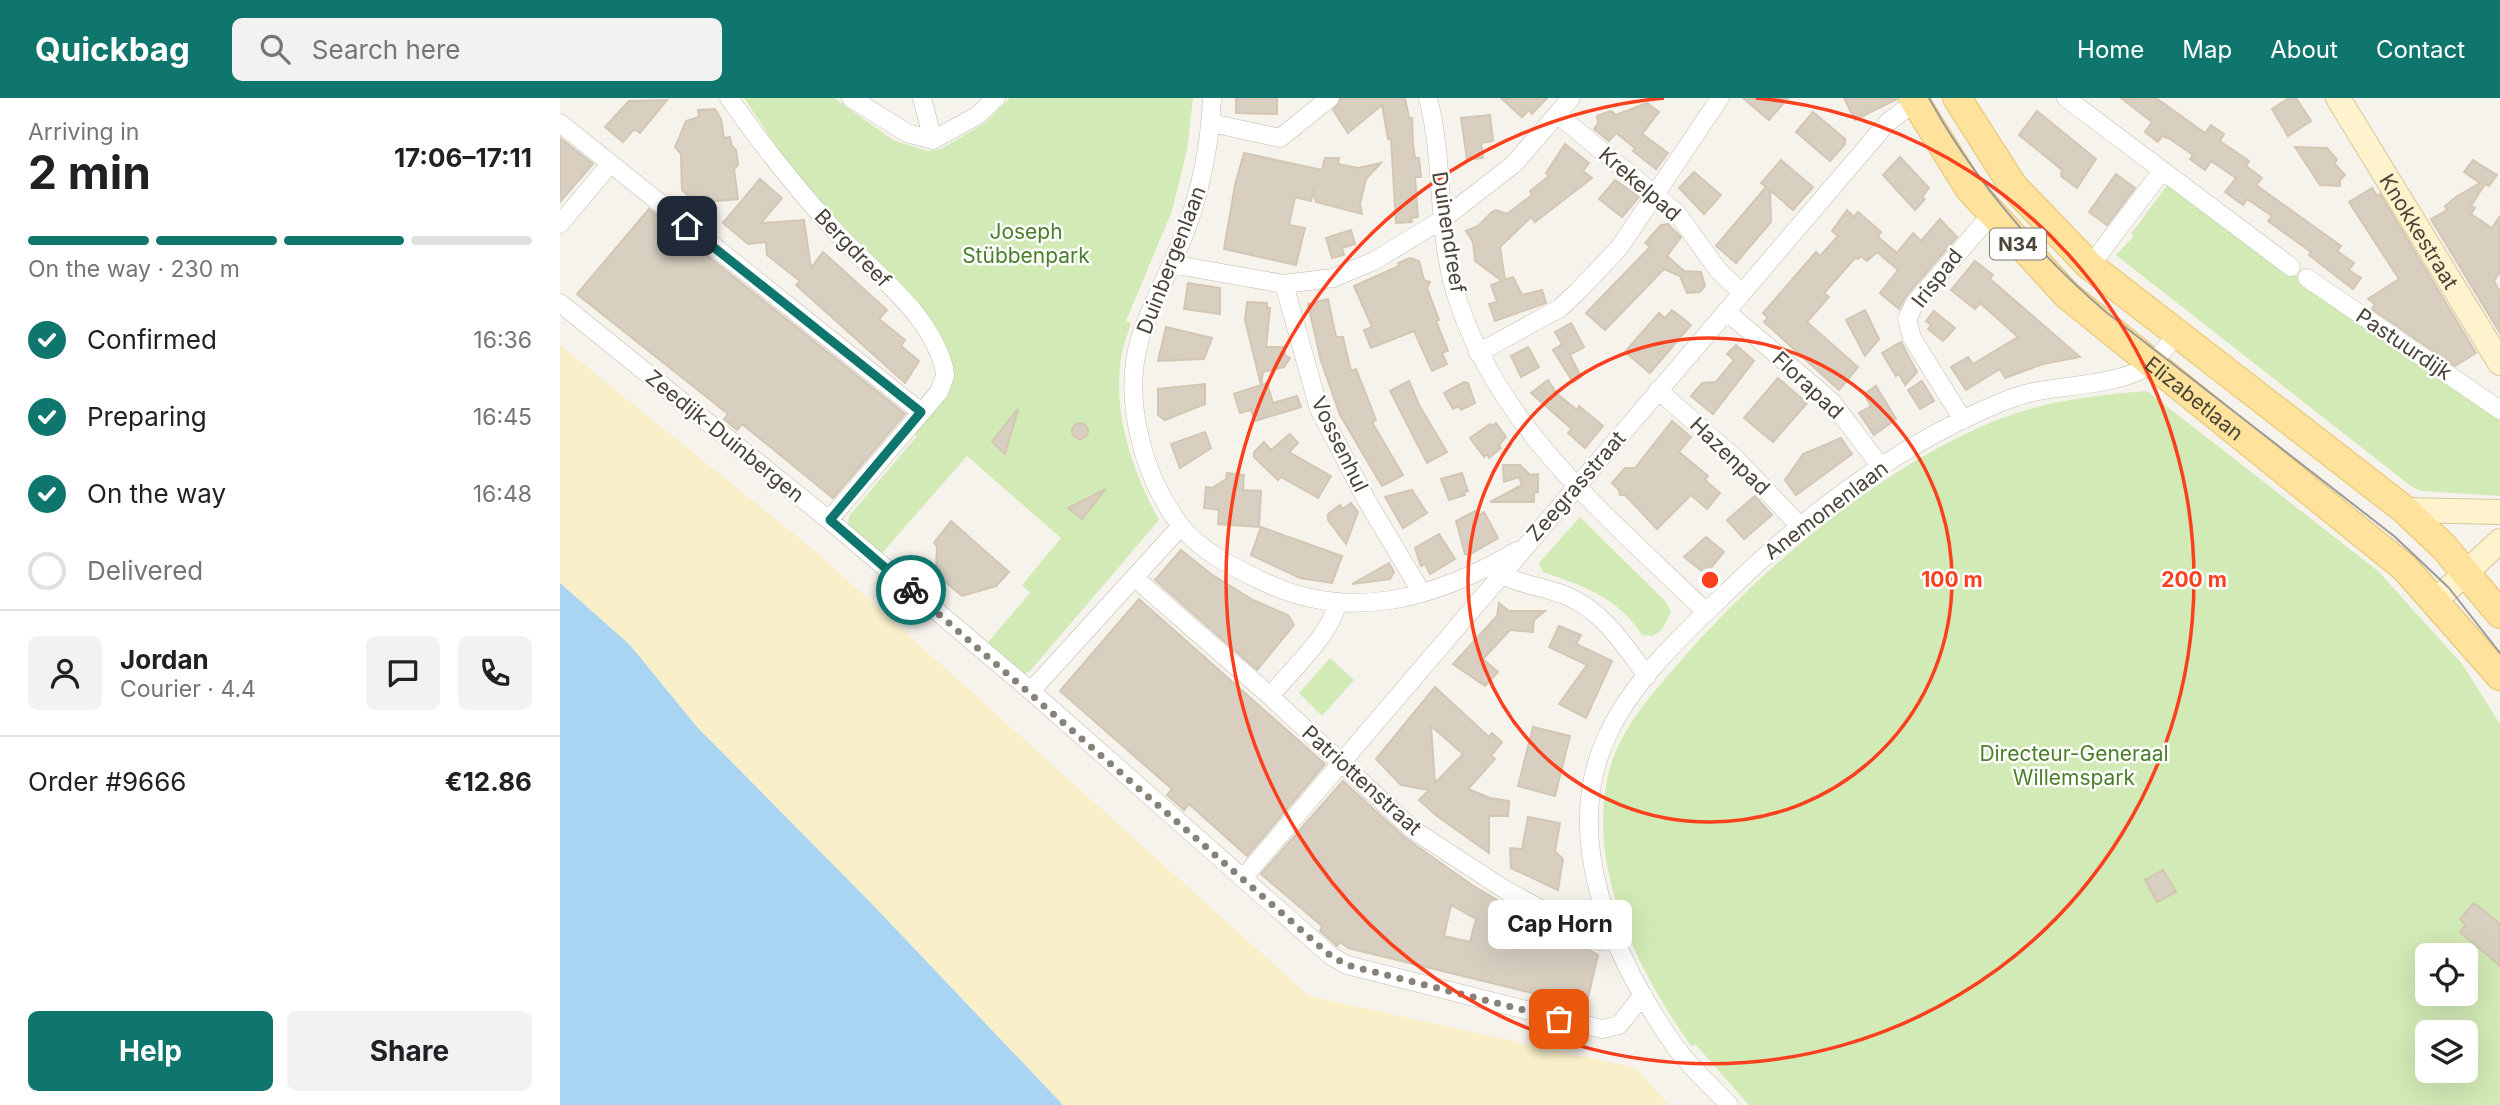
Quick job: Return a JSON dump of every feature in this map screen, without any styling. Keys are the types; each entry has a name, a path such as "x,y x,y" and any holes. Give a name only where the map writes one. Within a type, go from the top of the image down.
{"main road":[{"name":"Elizabetlaan","path":"1957,98 2013,186 2090,266 2405,510 2467,572 2500,614"},
{"name":"Elizabetlaan","path":"1914,100 1944,150 1991,215 2067,295 2379,545 2436,600 2500,676"}],"street":[{"name":"Bergdreef","path":"729,98 794,184 861,259 917,313 926,327 942,358 945,376 939,391 925,408"},
{"path":"851,98 907,133 933,140 978,115 996,98"},
{"path":"922,98 933,140"},
{"name":"Duinbergenlaan","path":"1181,526 1150,469 1136,414 1134,385 1139,341 1200,186 1212,98"},
{"path":"1210,123 1280,138 1330,98"},
{"name":"Duinendreef","path":"1428,98 1434,121 1443,219 1454,287 1478,353 1503,398 1533,439 1706,612"},
{"path":"1171,264 1283,284 1334,278 1374,261 1443,219 1514,164 1570,98"},
{"path":"1478,353 1560,308 1619,248 1720,98"},
{"path":"2066,98 2089,105 2162,171 2291,267"},
{"name":"Knokkestraat","path":"2338,98 2500,363"},
{"name":"Zeegrasstraat","path":"1496,572 1579,487 1658,390 1888,122 1914,100"},
{"name":"Krekelpad","path":"1557,114 1677,213 1718,270 1742,293"},
{"path":"560,123 925,408 830,520"},
{"path":"560,224 610,164"},
{"path":"2090,266 2162,171"},
{"name":"Irispad","path":"1963,420 1912,338 1907,319 1914,303 1991,215"},
{"name":"Pastuurdijk","path":"2308,278 2500,410"},
{"name":"Vossenhul","path":"1283,284 1319,409 1367,501 1416,583 1419,593"},
{"name":"Zeedijk-Duinbergen","path":"560,303 830,520 1031,691 1331,956 1347,965 1602,1029 1619,1025 1647,1002"},
{"name":"Florapad","path":"1726,311 1832,402 1881,467"},
{"name":"Anemonenlaan","path":"1729,1105 1689,1064 1647,1002 1601,906 1592,858 1590,812 1595,772 1607,734 1627,701 1647,676 1706,612 1799,525 1881,467 1963,420 2025,394 2133,373 2150,364 2176,335"},
{"name":"Hazenpad","path":"1658,390 1736,459 1799,525"},
{"path":"2405,510 2500,512"},
{"path":"1031,691 1181,526 1227,564 1289,593 1337,603 1381,603 1496,572 1568,596 1591,611 1612,628 1647,676"},
{"path":"2436,600 2500,541"},
{"path":"1243,878 1343,762 1496,572"},
{"name":"Patriottenstraat","path":"1135,578 1343,762 1412,830 1504,889 1599,942 1615,940"},
{"path":"1269,696 1327,627 1335,614 1337,603"}],"green space":[{"name":"Joseph Stübbenpark","path":"744,98 834,98 893,140 927,151 941,149 985,123 1010,98 1193,98 1187,150 1172,211 1126,321 1131,323 1120,365 1120,406 1128,446 1159,520 1030,671 1023,674 988,642 1030,593 1022,585 1061,538 967,456 882,553 848,526 849,516 917,436 912,431 950,365 849,235 785,159"},
{"path":"2167,185 2500,420 2500,496 2422,491 2412,487 2116,255 2134,236 2131,234"},
{"name":"Directeur-Generaal Willemspark","path":"2147,391 2378,571 2462,664 2500,724 2500,1105 1749,1105 1696,1045 1691,1046 1652,984 1635,951 1610,880 1604,844 1603,808 1614,756 1628,728 1647,701 1710,629 1746,593 1824,524 1865,493 1908,465 1997,420 2015,413 2090,397"},
{"path":"1580,517 1665,601 1671,612 1662,630 1653,636 1642,635 1633,622 1611,602 1572,582 1543,572 1539,563"},
{"path":"1330,658 1354,680 1322,716 1299,693"}],"sand":[{"path":"560,345 815,551 1309,996 1636,1068 1669,1105 1063,1105 871,903 697,727 630,645 560,583"}],"water":[{"path":"560,583 630,645 697,727 871,903 1063,1105 560,1105"}],"building":[{"path":"1236,98 1277,98 1277,114 1236,113"},
{"path":"1341,98 1405,98 1409,118 1412,118 1415,158 1419,158 1421,177 1415,177 1418,217 1411,218 1412,222 1396,223 1391,139 1388,139 1382,105 1348,133 1333,110"},
{"path":"1501,98 1547,98 1532,114 1529,110 1522,117"},
{"path":"1743,98 1788,98 1769,120"},
{"path":"1844,98 1896,98 1897,99 1855,120"},
{"path":"2121,98 2156,98 2205,133 2211,125 2224,134 2220,141 2249,161 2246,166 2262,178 2256,185 2341,246 2337,251 2354,263 2349,270 2361,278 2353,289 2309,255 2311,252 2268,221 2272,216 2247,199 2243,205 2225,192 2236,178 2211,161 2205,170 2190,159 2193,155 2170,139 2162,136 2158,142 2145,132 2152,122"},
{"path":"2289,98 2296,98 2311,121 2288,136 2272,109"},
{"path":"667,100 640,133 634,129 623,142 605,127 629,101"},
{"path":"1647,103 1659,112 1642,134 1668,153 1656,169 1616,133 1609,141 1594,129 1598,123 1597,116 1611,111 1616,115"},
{"path":"715,109 721,119 724,138 730,137 736,150 738,165 734,169 738,199 696,203 682,190 681,154 675,147 686,121 699,117 698,110"},
{"path":"2037,111 2096,159 2077,188 2061,176 2062,170 2019,135"},
{"path":"1813,112 1845,139 1845,144 1830,161 1796,132"},
{"path":"1490,115 1493,141 1481,143 1483,158 1467,160 1461,118"},
{"path":"560,138 593,164 560,202"},
{"path":"1565,144 1589,163 1583,171 1592,178 1535,222 1531,217 1500,247 1505,280 1513,277 1522,295 1542,290 1546,303 1495,321 1489,304 1497,302 1491,285 1502,281 1475,261 1473,242 1466,231 1478,226 1496,210 1507,214 1532,195 1530,191 1549,176 1546,173"},
{"path":"2295,147 2327,148 2337,160 2334,163 2345,175 2340,180 2340,186 2320,185"},
{"path":"1244,153 1322,170 1325,158 1339,158 1338,164 1358,168 1381,163 1366,179 1360,204 1362,214 1316,202 1313,192 1311,201 1295,197 1289,225 1305,228 1296,265 1224,249 1235,185"},
{"path":"1900,157 1929,188 1922,197 1925,199 1915,210 1883,175"},
{"path":"1781,160 1813,187 1793,210 1770,190 1771,222 1736,263 1716,246 1766,187 1761,183"},
{"path":"2473,160 2497,175 2489,186 2485,184 2471,206 2475,208 2471,214 2492,228 2500,216 2500,272 2494,281 2500,292 2500,333 2431,219 2447,210 2445,206 2456,197 2480,183 2464,172"},
{"path":"1694,172 1721,195 1704,214 1679,188"},
{"path":"2116,174 2135,188 2107,225 2089,212"},
{"path":"760,179 782,198 761,223 804,220 811,268 823,252 887,310 879,319 905,340 901,346 919,361 905,383 796,285 800,281 767,255 766,242 748,244 723,223"},
{"path":"1615,180 1639,197 1622,217 1599,199"},
{"path":"2372,188 2377,196 2380,194 2476,353 2455,366 2372,309 2375,304 2368,299 2399,279 2349,202"},
{"path":"649,209 905,414 833,498 742,424 737,430 724,419 728,414 577,294"},
{"path":"1847,210 1854,217 1858,212 1881,232 1878,237 1897,253 1913,233 1921,241 1940,219 1957,237 1906,296 1899,309 1880,293 1898,270 1877,252 1867,261 1861,256 1858,259 1856,257 1824,293 1829,297 1807,322 1858,367 1839,390 1764,322 1768,318 1763,313 1816,252 1820,256 1838,236 1832,231"},
{"path":"1668,224 1681,237 1667,256 1684,271 1701,272 1705,286 1700,292 1687,293 1680,276 1664,269 1605,330 1586,313 1650,247 1645,243 1661,225"},
{"path":"1351,230 1355,244 1342,248 1344,255 1332,258 1326,238"},
{"path":"1410,258 1419,261 1424,280 1430,282 1427,288 1448,351 1442,353 1447,364 1432,371 1414,331 1371,348 1364,330 1372,327 1354,286 1399,266 1398,263"},
{"path":"1975,261 1993,275 1990,279 2080,357 2043,364 2005,378 2000,369 1966,390 1951,367 1968,357 1973,364 2018,337 1980,303 1975,309 1951,290"},
{"path":"1188,283 1220,288 1220,314 1184,309"},
{"path":"1328,299 1336,337 1343,337 1351,371 1356,369 1376,420 1372,422 1403,475 1382,486 1340,415 1321,361 1308,304"},
{"path":"1247,302 1267,303 1267,308 1270,308 1266,347 1284,347 1285,355 1290,358 1284,367 1263,372 1261,385 1245,320"},
{"path":"1672,310 1691,325 1650,373 1625,352 1659,313 1665,318"},
{"path":"1865,310 1879,339 1865,356 1846,320"},
{"path":"1934,311 1955,328 1943,341 1928,329 1931,325 1926,321"},
{"path":"1571,323 1584,347 1570,355 1581,377 1573,382 1553,350 1562,344 1555,332"},
{"path":"1166,327 1212,338 1204,359 1158,361"},
{"path":"1901,342 1917,372 1905,385 1882,353"},
{"path":"1736,345 1754,361 1713,414 1691,396 1702,383 1716,382 1734,360 1727,354"},
{"path":"1528,347 1539,367 1521,377 1511,356"},
{"path":"1778,378 1807,403 1773,442 1744,418"},
{"path":"1548,380 1556,393 1577,410 1579,406 1603,426 1585,448 1568,433 1572,429 1531,393"},
{"path":"1409,381 1419,405 1447,452 1427,463 1390,391"},
{"path":"1922,381 1934,401 1920,409 1908,390"},
{"path":"1464,382 1468,383 1475,403 1461,410 1459,406 1453,409 1444,393"},
{"path":"1267,383 1273,403 1297,396 1301,407 1255,421 1251,410 1240,413 1234,394"},
{"path":"1205,384 1205,404 1165,420 1158,415 1158,389"},
{"path":"1876,386 1896,419 1874,435 1859,413 1871,406 1864,394"},
{"path":"1018,410 1005,454 992,442"},
{"path":"1672,421 1691,437 1679,452 1708,476 1705,480 1720,493 1707,509 1691,495 1657,529 1625,495 1620,495 1612,483 1625,468 1635,468"},
{"path":"1077,423 1083,423 1088,431 1086,437 1077,439 1072,434 1072,428"},
{"path":"1496,423 1506,437 1499,445 1501,448 1489,458 1487,454 1484,457 1470,438 1490,424 1492,426"},
{"path":"1205,432 1211,448 1180,468 1171,444"},
{"path":"1290,434 1298,443 1289,452 1331,476 1318,498 1281,477 1278,480 1254,457 1254,452 1264,442 1271,450"},
{"path":"1841,438 1852,454 1796,495 1785,480 1803,454"},
{"path":"1503,465 1520,465 1529,474 1526,475 1538,474 1538,492 1534,493 1534,502 1490,502 1522,485 1519,477 1504,482"},
{"path":"1227,473 1244,475 1243,490 1261,491 1259,527 1218,524 1219,510 1204,508 1206,487 1212,488 1226,479"},
{"path":"1462,473 1468,491 1464,492 1465,495 1449,500 1441,479"},
{"path":"1106,489 1082,519 1068,508"},
{"path":"1412,490 1427,513 1403,528 1385,497"},
{"path":"1755,496 1772,515 1744,539 1727,520"},
{"path":"1351,503 1358,512 1346,544 1328,520 1328,514 1340,505 1343,509"},
{"path":"1475,511 1478,516 1484,512 1498,538 1469,555 1465,554 1456,521"},
{"path":"951,521 1009,572 996,586 962,596 936,574 937,546 934,543"},
{"path":"1261,527 1342,556 1332,583 1300,578 1251,555"},
{"path":"1439,534 1455,559 1430,574 1425,564 1421,566 1415,548"},
{"path":"1706,537 1724,552 1706,574 1684,557"},
{"path":"1181,550 1211,574 1253,600 1288,615 1294,625 1257,670 1155,580"},
{"path":"1389,563 1394,572 1390,579 1352,584"},
{"path":"1139,599 1325,764 1247,856 1189,804 1184,810 1167,795 1172,789 1060,691"},
{"path":"1499,603 1509,611 1545,611 1534,620 1533,632 1510,630 1483,659 1498,672 1485,686 1453,664 1497,616"},
{"path":"1559,626 1581,635 1576,644 1612,661 1586,718 1559,704 1587,665 1549,647"},
{"path":"1435,687 1489,737 1492,733 1502,742 1491,756 1495,759 1468,789 1490,798 1509,801 1508,816 1489,816 1489,853 1419,800 1429,790 1401,785 1376,759","holes":["1431,726 1463,754 1435,783"]},
{"path":"1533,727 1570,736 1555,796 1518,786"},
{"path":"1343,781 1404,837 1472,885 1544,928 1555,930 1598,955 1586,1006 1348,948 1340,942 1337,946 1320,931 1322,926 1261,874","holes":["1451,905 1476,919 1470,942 1444,936"]},
{"path":"1528,817 1560,823 1555,851 1563,859 1558,890 1511,868 1510,848 1522,849"},
{"path":"2163,870 2176,892 2157,902 2145,880"},
{"path":"2474,903 2500,924 2500,966 2478,947 2478,943 2473,943 2460,932 2466,925 2460,919"}],"tram line":[{"path":"1929,98 1986,186 2031,239 2080,289 2394,536 2449,588 2500,653"}],"way so far":[{"path":"911,590 1031,691 1331,956 1347,965 1559,1019"}],"place":[{"name":"Cap Horn","path":"1559,1019"}],"route":[{"path":"687,226 921,412 830,520 911,590"}]}
